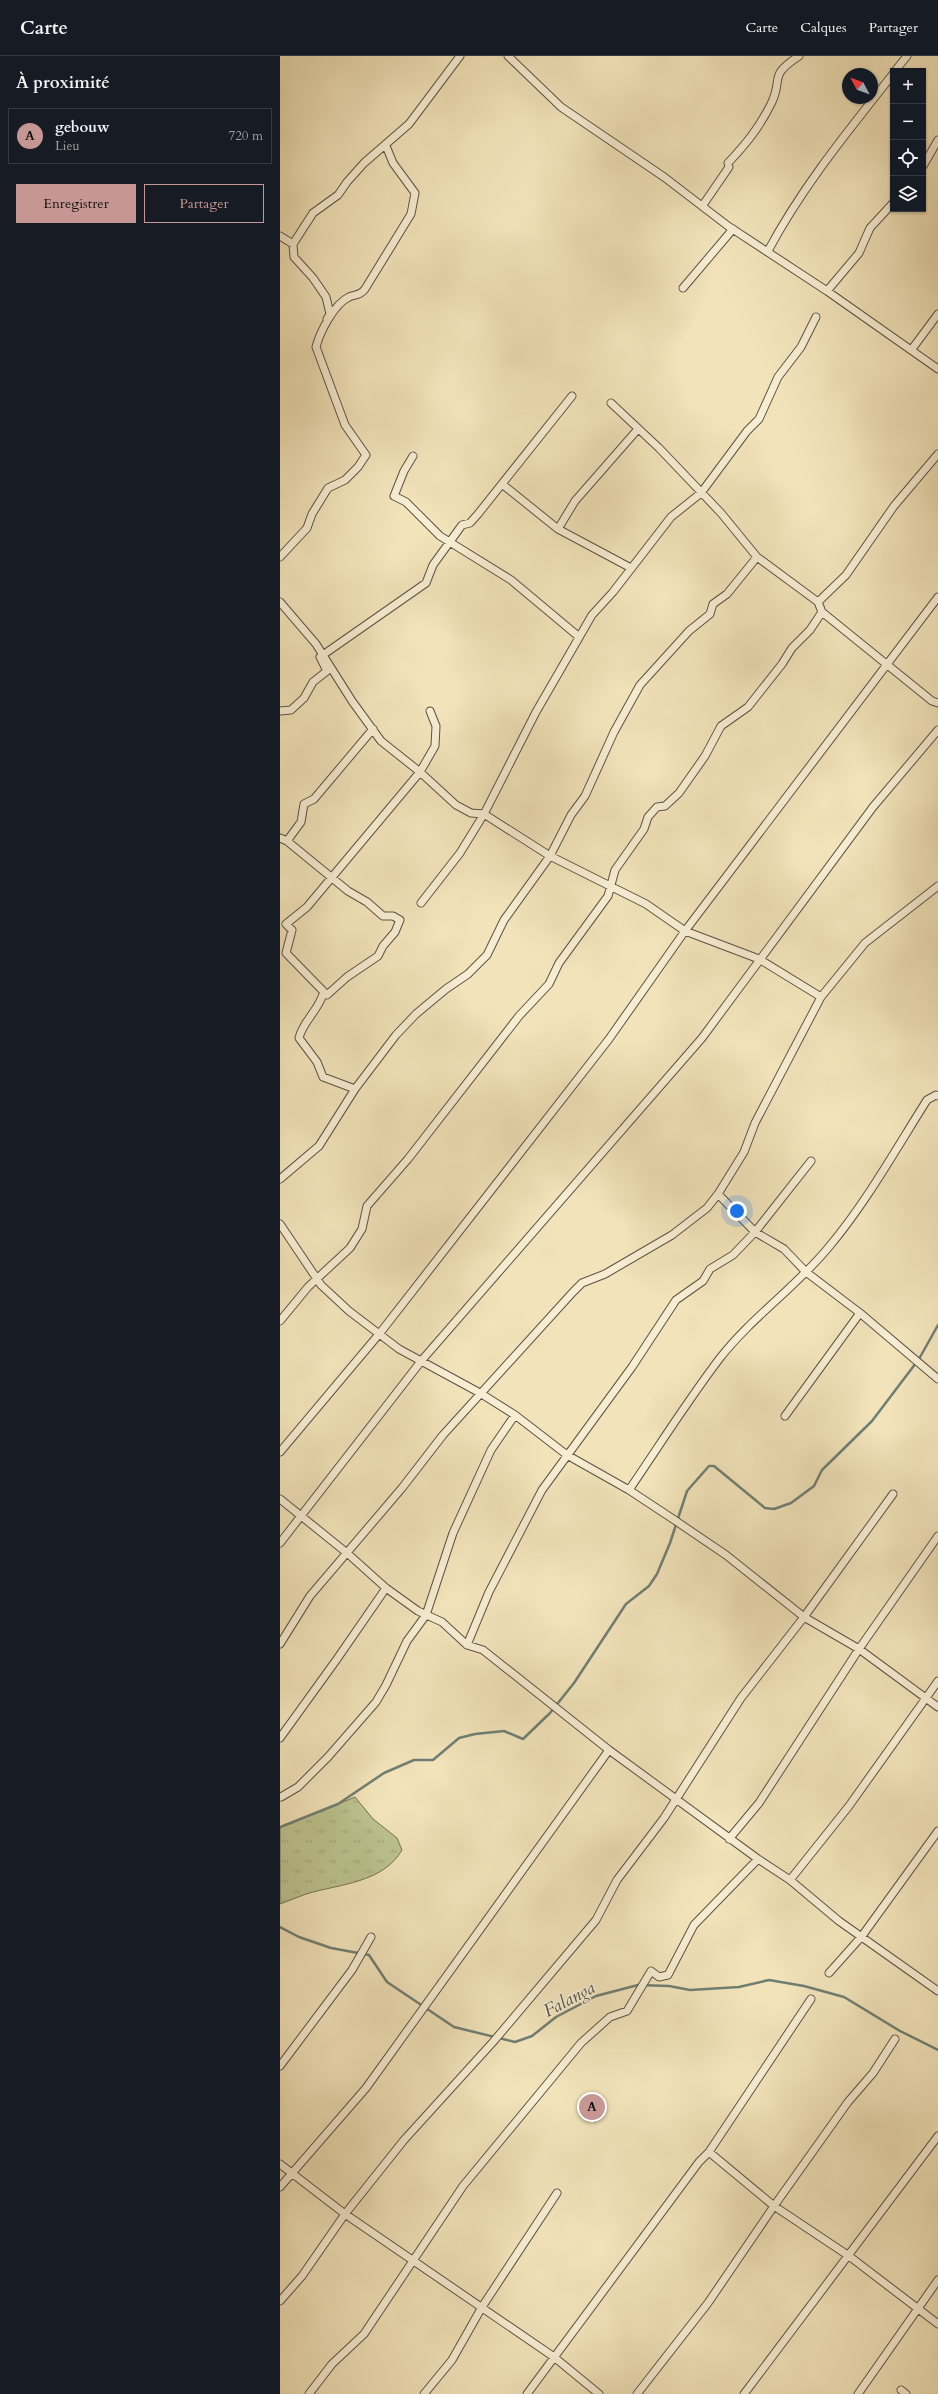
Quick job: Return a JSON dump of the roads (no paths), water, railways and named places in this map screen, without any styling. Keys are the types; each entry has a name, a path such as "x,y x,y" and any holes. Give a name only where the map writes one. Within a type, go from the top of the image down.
{"street":[{"path":"280,557 307,528 312,514 328,488 345,480 358,467 366,455 345,425 335,394 316,351 320,335 330,314 326,297 313,278 294,257 293,244 313,213 338,195 347,182 364,163 386,146 419,112 460,56"},
{"path":"508,56 561,107 703,205 733,229 827,291 938,369"},
{"path":"703,205 729,167 728,163 753,137 774,99 778,73 784,65 799,56"},
{"path":"898,68 907,56"},
{"path":"768,251 779,230 824,161 890,78"},
{"path":"926,161 938,140"},
{"path":"327,319 348,297 360,295 365,289 411,214 415,193 393,163 386,146"},
{"path":"827,291 859,253 870,228 890,206"},
{"path":"683,288 733,229"},
{"path":"280,236 293,244"},
{"path":"912,350 938,314"},
{"path":"421,902 460,853 484,814 533,718 578,636 671,516 701,493 729,458 747,431 759,419 778,377 801,346 816,317"},
{"path":"280,711 290,710 304,698 313,682 327,671 320,658 323,655 426,583 433,566 449,541 462,525 470,523 572,396"},
{"path":"611,403 659,448 701,493 756,557 818,602 822,612 887,666 932,701 938,703"},
{"path":"558,529 575,501 638,429"},
{"path":"818,602 846,575 894,506 938,454"},
{"path":"413,456 404,471 394,496 406,502 440,536 511,580 578,636"},
{"path":"502,484 558,529 631,568"},
{"path":"280,1179 319,1146 355,1089 396,1035 416,1014 446,989 468,974 487,955 504,920 550,856 571,814 585,796 614,732 640,685 689,631 710,614 713,604 727,594 756,557"},
{"path":"280,1452 380,1333 609,1039 685,931 809,764 887,666 938,596"},
{"path":"280,602 323,655 352,701 381,741 420,772 456,805 471,813 484,814 550,856 646,904 685,931 759,960 821,997"},
{"path":"280,1321 308,1287 350,1248 362,1229 367,1206 408,1159 519,1016 549,984 559,963 608,896 615,870 644,829 648,817 657,807 665,806 679,793 705,756 721,726 748,707 782,664 792,648 810,630 822,612"},
{"path":"327,995 286,953 292,930 286,924 307,907 420,772 435,746 436,726 430,711"},
{"path":"287,841 300,822 304,804 314,799 373,729"},
{"path":"280,1543 422,1360 702,1038 873,807 938,730"},
{"path":"280,838 287,841 330,878 383,916 393,916 400,920 395,932 382,946 378,956 347,977 327,995 323,994 301,1029 299,1038 317,1062 324,1077 355,1089"},
{"path":"280,1644 310,1596 480,1392 498,1376 582,1283 605,1274 672,1235 707,1208 718,1194 744,1152 755,1123 821,997 865,943 938,886"},
{"path":"629,1490 720,1358 765,1310 806,1272 829,1247 870,1190 927,1100 936,1094 938,1096"},
{"path":"467,1645 490,1592 542,1490 632,1367 676,1300 703,1281 710,1269 733,1255 756,1232 811,1161"},
{"path":"718,1194 756,1232 784,1249 806,1272 860,1313 917,1363 938,1379"},
{"path":"280,1224 321,1285 349,1311 380,1333 399,1349 480,1392 515,1415 567,1455 629,1490 673,1519 726,1555 804,1617 859,1649 938,1706"},
{"path":"308,1287 321,1285"},
{"path":"786,1416 860,1313"},
{"path":"281,1797 298,1786 328,1756 376,1702 407,1641 426,1615 453,1533 491,1450 515,1415"},
{"path":"280,2301 302,2276 345,2214 404,2140 493,2042 596,1920 617,1880 676,1799 741,1698 804,1617 893,1494"},
{"path":"280,1499 300,1517 347,1553 386,1588 426,1615 442,1622 467,1645 483,1650 551,1702 609,1750 758,1859 790,1880 839,1921 937,1990"},
{"path":"729,1838 759,1803 859,1649 938,1536"},
{"path":"280,1738 338,1659 386,1588"},
{"path":"790,1880 849,1806 938,1681"},
{"path":"280,2187 366,2088 609,1750"},
{"path":"829,1973 862,1936 938,1830"},
{"path":"309,2394 332,2364 364,2334 463,2186 581,2043 610,2017 627,2011 645,1980 652,1972 659,1977 668,1975 694,1925 758,1859"},
{"path":"280,2066 360,1958 371,1937"},
{"path":"528,2394 699,2162 709,2152 811,1999"},
{"path":"636,2394 708,2303 774,2206 848,2102 873,2073 895,2039"},
{"path":"744,2394 938,2136"},
{"path":"709,2152 774,2206 849,2256 938,2324"},
{"path":"280,2164 345,2214 554,2357 599,2394"},
{"path":"424,2394 452,2360 482,2307 557,2193"},
{"path":"858,2394 938,2280"}],"waterway":[{"path":"280,1827 338,1804 384,1773 414,1760 433,1760 459,1738 475,1734 504,1731 523,1739 550,1713 574,1683 626,1604 649,1586 657,1574 670,1543 687,1491 709,1466 714,1466 765,1508 774,1509 791,1503 814,1486 822,1470 872,1421 919,1359 938,1325"},
{"name":"Falanga","path":"280,1927 299,1937 331,1948 369,1955 387,1982 454,2027 515,2042 532,2036 556,2017 596,1996 638,1985 669,1986 690,1990 739,1987 769,1980 804,1986 844,1997 900,2031 938,2050"}],"place":[{"name":"gebouw","path":"592,2107"}]}
